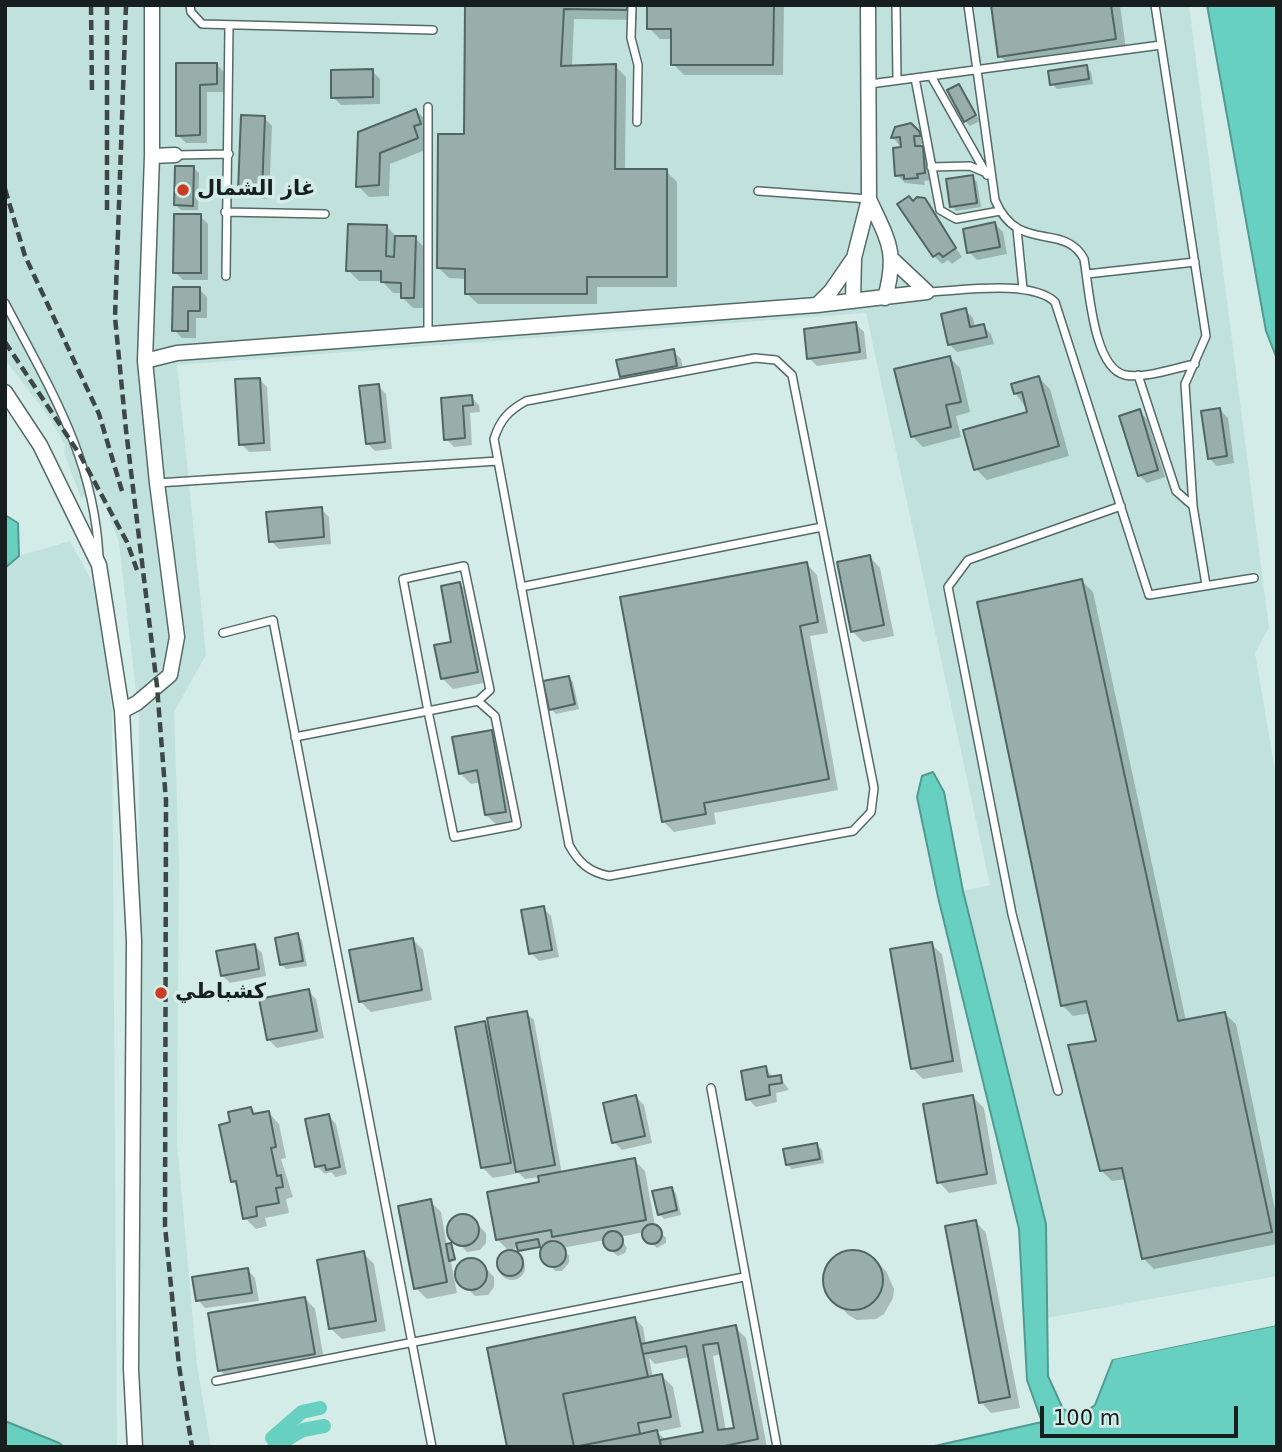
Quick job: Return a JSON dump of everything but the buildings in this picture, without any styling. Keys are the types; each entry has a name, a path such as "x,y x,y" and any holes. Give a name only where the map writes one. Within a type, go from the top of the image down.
{"street":[{"path":"122,710 137,702 170,675 177,637 156,483 145,361 152,156 152,5"},
{"path":"853,301 853,258 869,199 868,5"},
{"path":"152,156 175,155"},
{"path":"869,199 891,247 893,260 885,298"},
{"path":"817,305 831,291 853,258"},
{"path":"893,260 927,292"},
{"path":"145,361 177,353 817,305 927,292"},
{"path":"5,392 40,444 99,565 122,710 134,941 131,1369 135,1447"}],"lane":[{"path":"190,5 191,12 202,23 433,30"},
{"path":"632,5 631,38 638,65 637,122"},
{"path":"897,5 897,80"},
{"path":"968,5 994,191"},
{"path":"1155,5 1206,336 1185,384 1194,506 1206,586"},
{"path":"226,276 229,25"},
{"path":"870,84 1161,45"},
{"path":"932,76 987,175 1000,211 1017,229 1029,235 1073,243 1084,259 1101,353 1115,371 1138,375 1195,364"},
{"path":"915,78 937,201 946,216 956,219 1000,211"},
{"path":"428,107 428,333"},
{"path":"175,155 229,154"},
{"path":"930,167 970,166 987,175"},
{"path":"758,191 869,199"},
{"path":"225,212 325,214"},
{"path":"1017,229 1023,289"},
{"path":"1087,274 1195,262"},
{"path":"927,292 1023,289 1047,295 1055,302 1149,595 1254,578"},
{"path":"5,303 53,394 80,455 97,519 99,565"},
{"path":"755,358 776,360 792,375 874,788 871,812 853,831 609,876 593,872 577,858 569,845 498,461 494,439 500,422 512,409 526,401 755,358"},
{"path":"1138,375 1176,491 1194,506"},
{"path":"156,483 498,461"},
{"path":"1058,1091 1012,914 948,587 968,560 1121,506"},
{"path":"521,587 822,527"},
{"path":"295,737 428,711 478,701 490,690 464,566 403,579 428,711 454,837 517,825 495,716 478,701"},
{"path":"223,633 273,620 432,1447"},
{"path":"711,1088 777,1447"},
{"path":"216,1381 744,1277"}],"shaded area":[{"path":"5,5 1189,5 1269,628 1255,653 1277,783 1277,1276 1047,1318 1046,1223 963,891 990,885 866,313 177,365 206,655 174,712 179,862 177,1142 197,1365 211,1447 144,1447 140,1391 139,718 119,543 99,489 81,498 64,453 65,444 44,410 5,360"},
{"path":"1207,5 1277,5 1277,359 1266,331"},
{"path":"5,515 18,523 19,556 5,568"},
{"path":"70,541 95,587 112,709 117,1447 64,1447 5,1421 5,568 19,556"},
{"path":"933,772 944,792 963,891 1046,1224 1048,1376 1063,1409 1078,1417 1095,1405 1113,1359 1277,1325 1277,1447 930,1447 1042,1422 1027,1380 1019,1229 938,897 917,797 922,776"},
{"path":"5,1421 59,1443 64,1447 5,1447"}],"pier":[{"path":"1277,1322 1277,1325 1109,1360 1112,1355"}],"waterway":[{"path":"272,1438 302,1412 320,1408"},
{"path":"274,1447 303,1430 324,1426"}],"railway":[{"path":"91,5 92,94"},
{"path":"107,5 107,214"},
{"path":"126,5 115,317 157,686 166,801 165,1226 179,1366 192,1447"},
{"path":"5,189 25,256 99,414 122,491"},
{"path":"5,342 80,455 127,542 137,570"}],"place":[{"name":"غاز الشمال","path":"183,190"},
{"name":"كشباطي","path":"161,993"}]}
